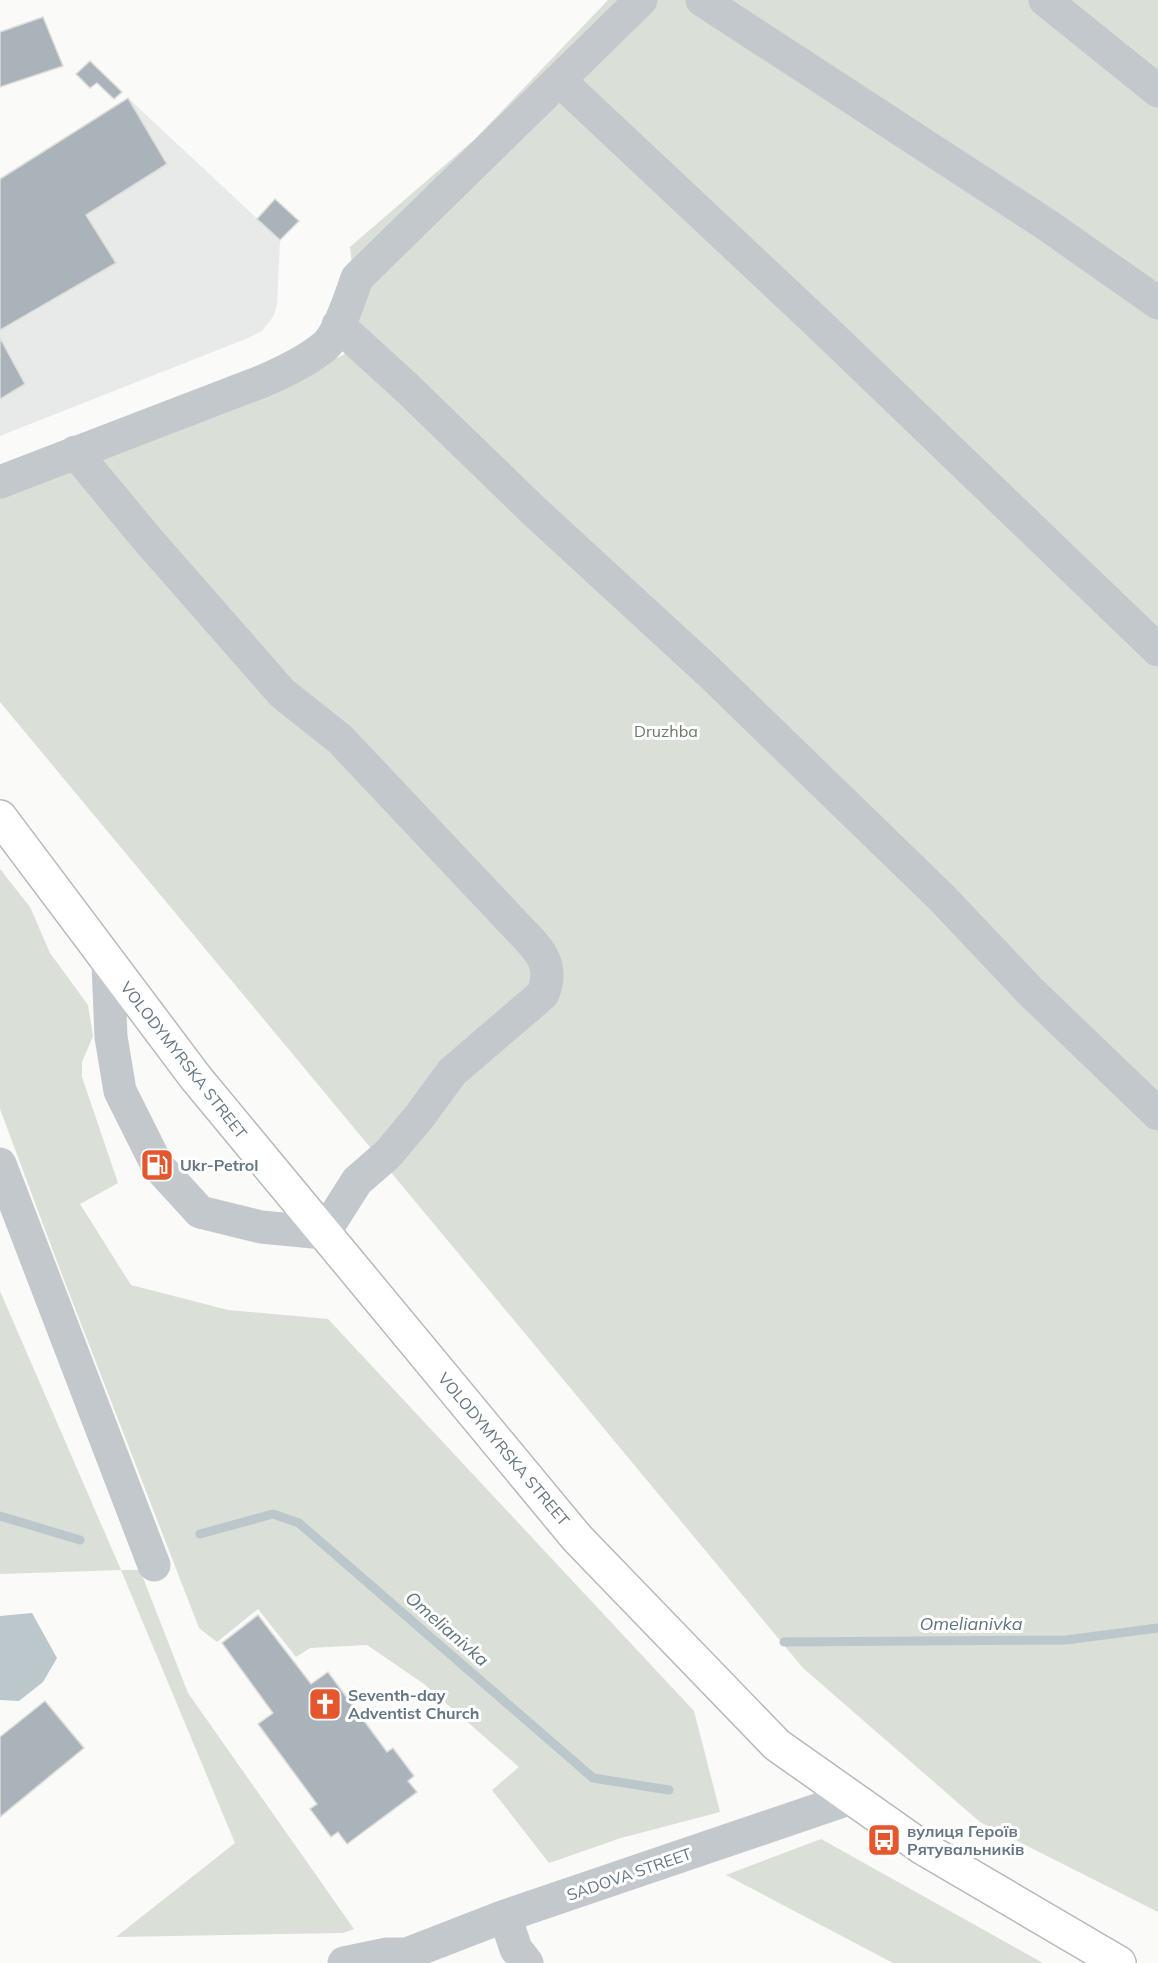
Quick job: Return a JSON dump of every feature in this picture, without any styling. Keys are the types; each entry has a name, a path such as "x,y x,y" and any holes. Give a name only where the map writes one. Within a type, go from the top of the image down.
{"main road":[{"name":"VOLODYMYRSKA STREET","path":"0,817 108,964 196,1078 577,1538 777,1745 923,1848 1119,1963"}],"street":[{"path":"0,482 288,370 327,345 346,309 357,278 641,0"},
{"path":"702,0 1050,227 1158,303"},
{"path":"1045,0 1158,91"},
{"path":"559,80 820,325 1158,650"},
{"path":"338,325 406,387 534,511 708,671 942,898 1031,992 1158,1114"},
{"path":"75,453 282,693 340,739 541,952 547,967 547,984 543,994 452,1072 388,1154 357,1181 324,1233 261,1227 200,1212 156,1165 120,1091 111,1037 108,964"},
{"path":"0,1164 154,1565"},
{"name":"SADOVA STREET","path":"344,1963 387,1954 405,1958 505,1916 852,1798"},
{"path":"505,1916 516,1949 527,1963"}],"shaded area":[{"path":"128,98 280,240 277,305 273,317 262,331 248,338 0,436 0,179"},
{"path":"32,1613 57,1658 43,1682 19,1701 0,1700 0,1616"}],"green space":[{"name":"Druzhba","path":"608,0 1158,0 1158,1912 980,1822 803,1668 0,702 0,497 288,380 352,351 357,310 350,247 475,139"},
{"path":"0,869 30,907 50,953 88,1005 93,1036 82,1062 82,1077 118,1183 80,1204 131,1285 228,1310 328,1319 694,1711 720,1812 621,1838 549,1863 492,1790 519,1767 424,1684 367,1645 310,1648 296,1657 258,1609 217,1642 199,1628 0,1109"},
{"path":"0,1291 121,1570 0,1574"},
{"path":"121,1570 140,1570 188,1693 354,1929 343,1933 116,1937 235,1843"},
{"path":"821,1839 1043,1963 893,1963 726,1875"}],"building":[{"path":"43,17 63,66 0,87 0,32"},
{"path":"90,61 122,92 114,99 97,83 90,88 76,74"},
{"path":"128,98 167,164 86,215 116,263 0,330 0,179"},
{"path":"275,199 299,221 280,240 257,219"},
{"path":"0,338 25,384 0,399"},
{"path":"258,1615 311,1684 328,1672 387,1752 393,1748 414,1776 408,1781 417,1792 347,1844 338,1832 331,1837 310,1809 317,1804 258,1724 273,1713 222,1643"},
{"path":"45,1701 84,1748 0,1817 0,1737"}],"waterway":[{"name":"Omelianivka","path":"200,1534 273,1514 299,1523 593,1778 669,1790"},
{"name":"Omelianivka","path":"0,1516 80,1540"},
{"name":"Omelianivka","path":"784,1642 1066,1640 1158,1628"}],"place":[{"name":"Ukr-Petrol","path":"157,1165"},
{"name":"Seventh-day Adventist Church","path":"325,1704"},
{"name":"вулиця Героїв Рятувальників","path":"884,1840"}]}
